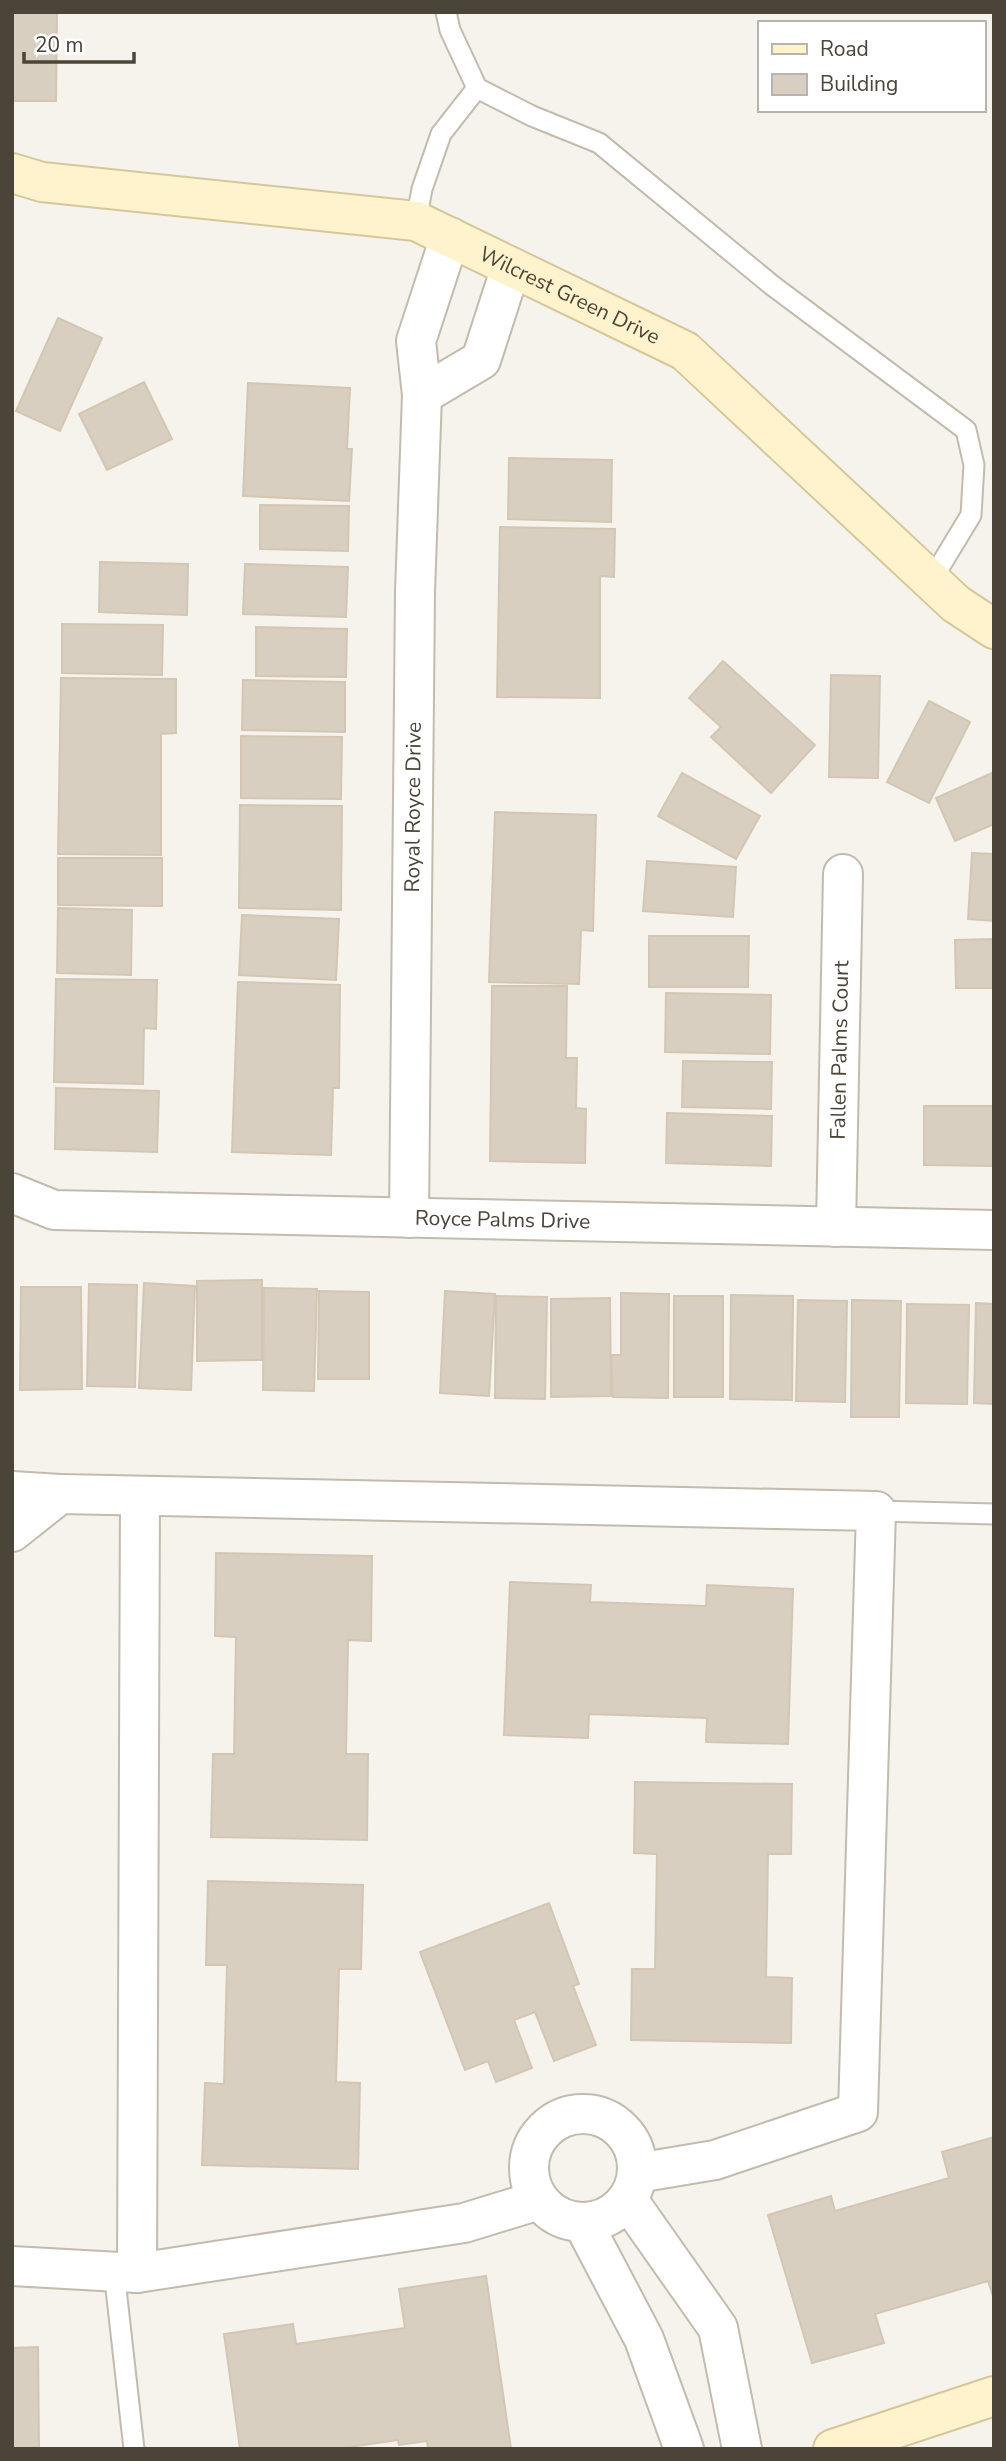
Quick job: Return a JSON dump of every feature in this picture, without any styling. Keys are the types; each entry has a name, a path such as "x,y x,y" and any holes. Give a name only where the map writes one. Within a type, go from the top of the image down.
{"street":[{"name":"Wilcrest Green Drive","path":"22,183 416,221 685,351 956,604 994,629"},
{"name":"Royal Royce Drive","path":"409,1218 415,592 422,395 416,341 450,237"},
{"path":"422,395 481,360 511,267"},
{"name":"Fallen Palms Court","path":"836,1227 843,874"},
{"name":"Royce Palms Drive","path":"12,1193 54,1210 994,1230"},
{"path":"12,1491 876,1511 858,2112 633,2186"},
{"path":"12,1532 60,1494"},
{"path":"125,2272 140,1496"},
{"path":"590,2113 608,2119 624,2131 634,2147 633,2186 616,2212 601,2220 566,2220 551,2212 539,2200 531,2185 531,2151 540,2134 554,2121 590,2113"},
{"path":"633,2186 718,2328 742,2449"},
{"path":"12,2266 125,2272 464,2223 539,2200"},
{"path":"583,2222 644,2339 684,2449"},
{"path":"833,2449 994,2396"}],"lane":[{"path":"446,12 450,30 477,88 532,116 599,143 774,286 966,430 974,465 971,515 931,581"},
{"path":"416,221 422,188 441,134 477,88"},
{"path":"876,1511 994,1514"},
{"path":"125,2272 134,2449"}],"building":[{"path":"12,12 57,12 56,101 12,101"},
{"path":"58,318 102,338 60,431 16,411"},
{"path":"144,382 172,439 107,470 79,414"},
{"path":"248,383 350,388 347,449 352,449 349,501 243,496"},
{"path":"509,458 612,460 611,522 508,519"},
{"path":"260,505 349,506 348,551 260,549"},
{"path":"500,527 615,529 614,577 600,576 600,698 497,697"},
{"path":"100,562 188,564 187,615 99,612"},
{"path":"245,564 348,567 346,617 243,614"},
{"path":"62,624 163,625 162,675 62,673"},
{"path":"256,627 347,629 346,677 256,676"},
{"path":"723,661 815,745 771,793 711,737 721,727 689,698"},
{"path":"831,675 880,676 878,778 829,777"},
{"path":"61,678 176,679 176,733 161,734 161,855 58,854"},
{"path":"243,680 345,682 345,732 242,730"},
{"path":"929,701 970,722 929,803 887,782"},
{"path":"241,736 342,737 341,799 241,798"},
{"path":"994,772 994,824 955,841 936,798"},
{"path":"682,773 760,816 736,859 658,816"},
{"path":"240,805 342,806 341,910 239,908"},
{"path":"495,812 596,815 593,931 581,930 579,984 489,982"},
{"path":"972,853 994,854 994,921 968,919"},
{"path":"58,858 162,858 162,906 58,905"},
{"path":"647,861 736,867 733,917 643,911"},
{"path":"58,908 132,910 131,975 57,973"},
{"path":"242,915 339,919 336,980 239,975"},
{"path":"649,936 749,936 748,987 649,987"},
{"path":"994,939 994,988 956,988 955,940"},
{"path":"56,979 157,980 156,1029 144,1028 143,1084 54,1082"},
{"path":"238,982 340,985 339,1088 333,1088 331,1155 232,1152"},
{"path":"492,986 567,986 566,1058 577,1058 576,1108 586,1109 585,1163 490,1161"},
{"path":"666,993 771,995 770,1054 665,1052"},
{"path":"683,1061 772,1062 771,1109 682,1107"},
{"path":"56,1088 159,1091 157,1152 55,1149"},
{"path":"924,1106 994,1106 994,1166 924,1165"},
{"path":"667,1113 772,1116 771,1166 666,1163"},
{"path":"262,1280 262,1360 197,1361 197,1281"},
{"path":"144,1283 195,1286 191,1390 139,1388"},
{"path":"89,1284 137,1285 135,1387 87,1386"},
{"path":"21,1287 81,1287 82,1389 20,1390"},
{"path":"264,1288 317,1289 314,1391 263,1390"},
{"path":"319,1291 369,1292 369,1379 318,1379"},
{"path":"445,1291 495,1294 489,1396 440,1393"},
{"path":"621,1293 669,1294 668,1398 613,1397 611,1355 621,1355"},
{"path":"731,1295 793,1296 792,1400 730,1399"},
{"path":"496,1296 547,1297 545,1399 495,1398"},
{"path":"674,1296 723,1296 723,1397 674,1397"},
{"path":"610,1298 611,1396 551,1397 551,1299"},
{"path":"798,1300 847,1301 845,1402 796,1401"},
{"path":"852,1300 901,1301 899,1417 851,1417"},
{"path":"976,1303 994,1304 994,1404 974,1403"},
{"path":"907,1304 969,1305 967,1404 906,1403"},
{"path":"216,1553 372,1556 371,1641 348,1640 346,1754 368,1754 367,1840 211,1837 213,1754 234,1754 236,1637 215,1636"},
{"path":"510,1582 591,1585 590,1602 706,1606 707,1585 793,1589 788,1744 706,1742 707,1718 589,1714 588,1738 504,1735"},
{"path":"635,1782 792,1784 791,1854 768,1854 766,1977 792,1978 791,2043 631,2040 632,1969 655,1969 657,1854 634,1853"},
{"path":"208,1881 363,1885 361,1969 339,1969 336,2082 360,2083 358,2169 202,2165 205,2083 224,2084 227,1965 206,1965"},
{"path":"549,1903 579,1984 573,1986 596,2045 554,2061 535,2012 514,2020 532,2068 496,2082 488,2061 465,2070 420,1952"},
{"path":"994,2137 994,2299 988,2281 875,2314 884,2343 812,2363 768,2215 831,2196 835,2211 949,2178 942,2152"},
{"path":"486,2276 511,2449 428,2449 427,2441 399,2445 398,2440 336,2449 240,2449 224,2334 293,2324 296,2344 405,2328 399,2289"},
{"path":"38,2347 39,2446 38,2449 12,2449 12,2348"}]}
